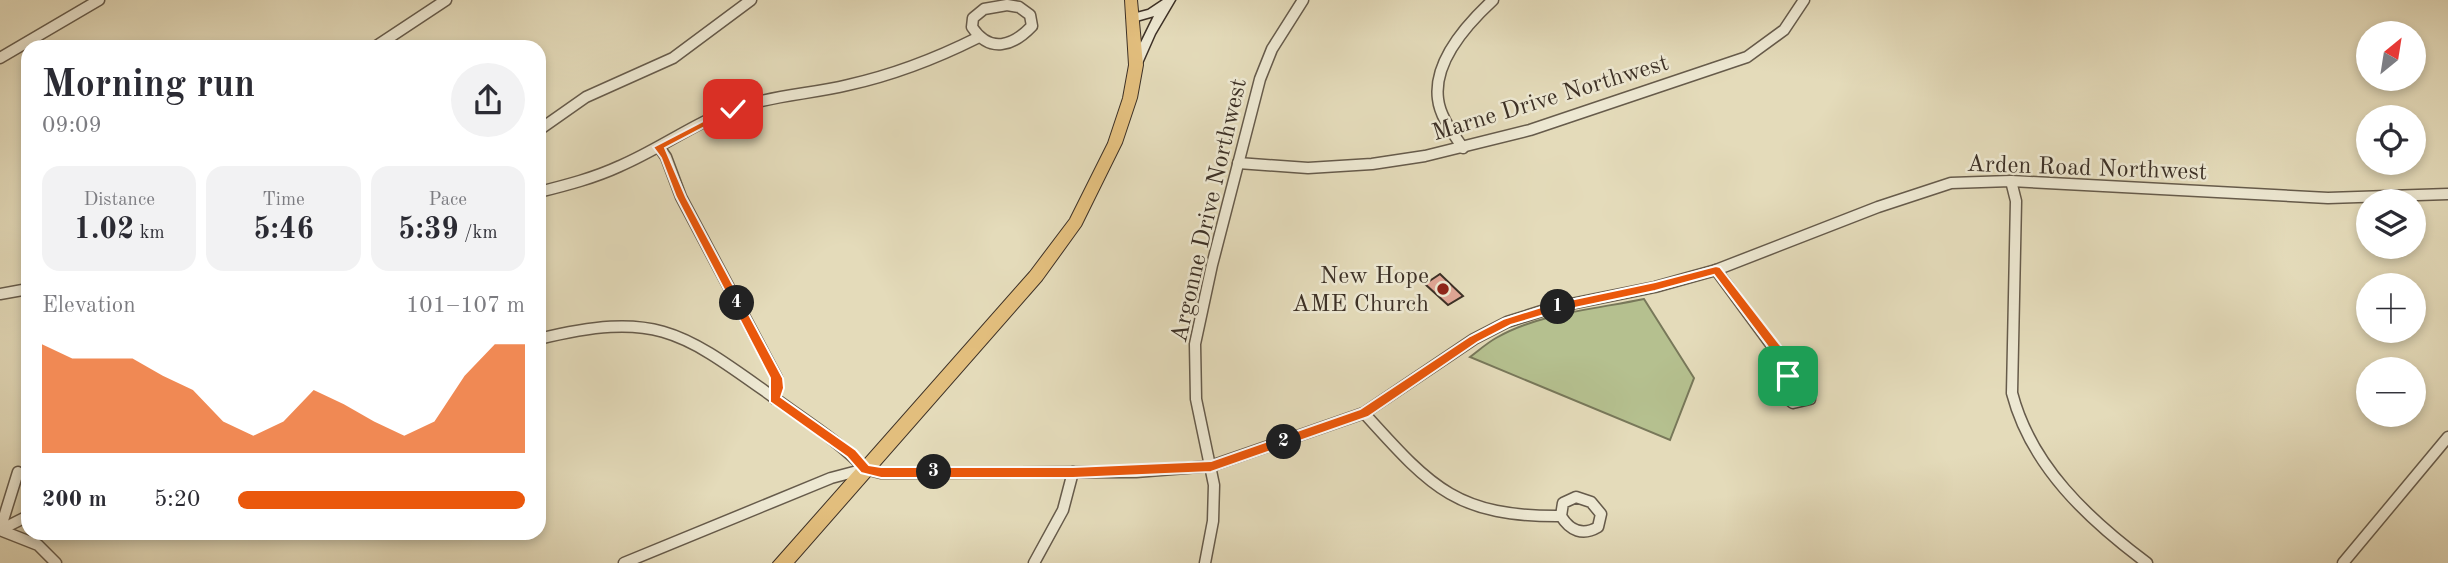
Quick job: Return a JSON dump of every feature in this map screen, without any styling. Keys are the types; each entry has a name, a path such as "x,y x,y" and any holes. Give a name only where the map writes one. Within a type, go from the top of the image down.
{"main road":[{"path":"782,563 1036,276 1062,242 1097,184 1115,143 1130,98 1136,65 1134,20 1130,0"}],"street":[{"path":"31,40 99,0"},
{"path":"385,40 446,0"},
{"path":"546,125 586,97 681,52 751,0"},
{"name":"Argonne Drive Northwest","path":"1205,563 1214,504 1211,466 1196,399 1195,344 1238,163 1265,64 1284,27 1303,0"},
{"path":"1463,148 1442,113 1438,83 1445,62 1469,24 1493,0"},
{"name":"Marne Drive Northwest","path":"1238,163 1320,168 1426,156 1489,142 1736,62 1776,40 1788,29 1804,0"},
{"path":"1134,20 1152,13 1168,1"},
{"path":"1136,65 1168,1"},
{"path":"990,7 1019,7 1032,19 1032,26 1027,34 1010,43 987,43 977,38 971,23 975,16 990,7"},
{"path":"1134,20 1149,21 1160,15"},
{"path":"546,190 602,174 736,108 777,96 845,86 893,74 942,56 977,38"},
{"path":"0,58 21,46"},
{"path":"659,147 666,157 681,197 776,378 778,388 775,399"},
{"name":"Arden Road Northwest","path":"624,563 802,489 865,469 881,473 1073,472 1211,466 1364,413 1474,339 1507,322 1551,308 1655,287 1716,270 1933,188 1971,181 2011,181 2328,198 2448,194"},
{"path":"2011,181 2016,201 2012,393 2014,409 2023,430 2055,477 2081,507 2140,563"},
{"path":"1716,270 1795,377"},
{"path":"0,294 21,290"},
{"path":"546,338 614,326 678,335 712,354 852,453 865,469"},
{"path":"1364,413 1420,475 1448,496 1493,513 1536,518 1560,516"},
{"path":"2343,563 2448,437"},
{"path":"0,530 18,472"},
{"path":"1034,563 1063,510 1073,472"},
{"path":"0,530 21,520"},
{"path":"0,530 21,536"},
{"path":"30,540 41,546 56,563"},
{"path":"2123,548 2147,563"}],"green space":[{"path":"1644,299 1694,378 1670,440 1470,357 1496,338 1549,317"}],"building":[{"name":"New Hope AME Church","path":"1440,274 1463,296 1448,305 1425,284"}],"place":[{"name":"New Hope AME Church","path":"1443,289"}],"route":[{"path":"733,109 659,147 666,157 681,197 776,378 778,388 775,399 852,453 865,469 881,473 1073,472 1211,466 1336,425 1364,413 1474,339 1507,322 1551,308 1655,287 1716,270 1795,377 1788,376"}]}
